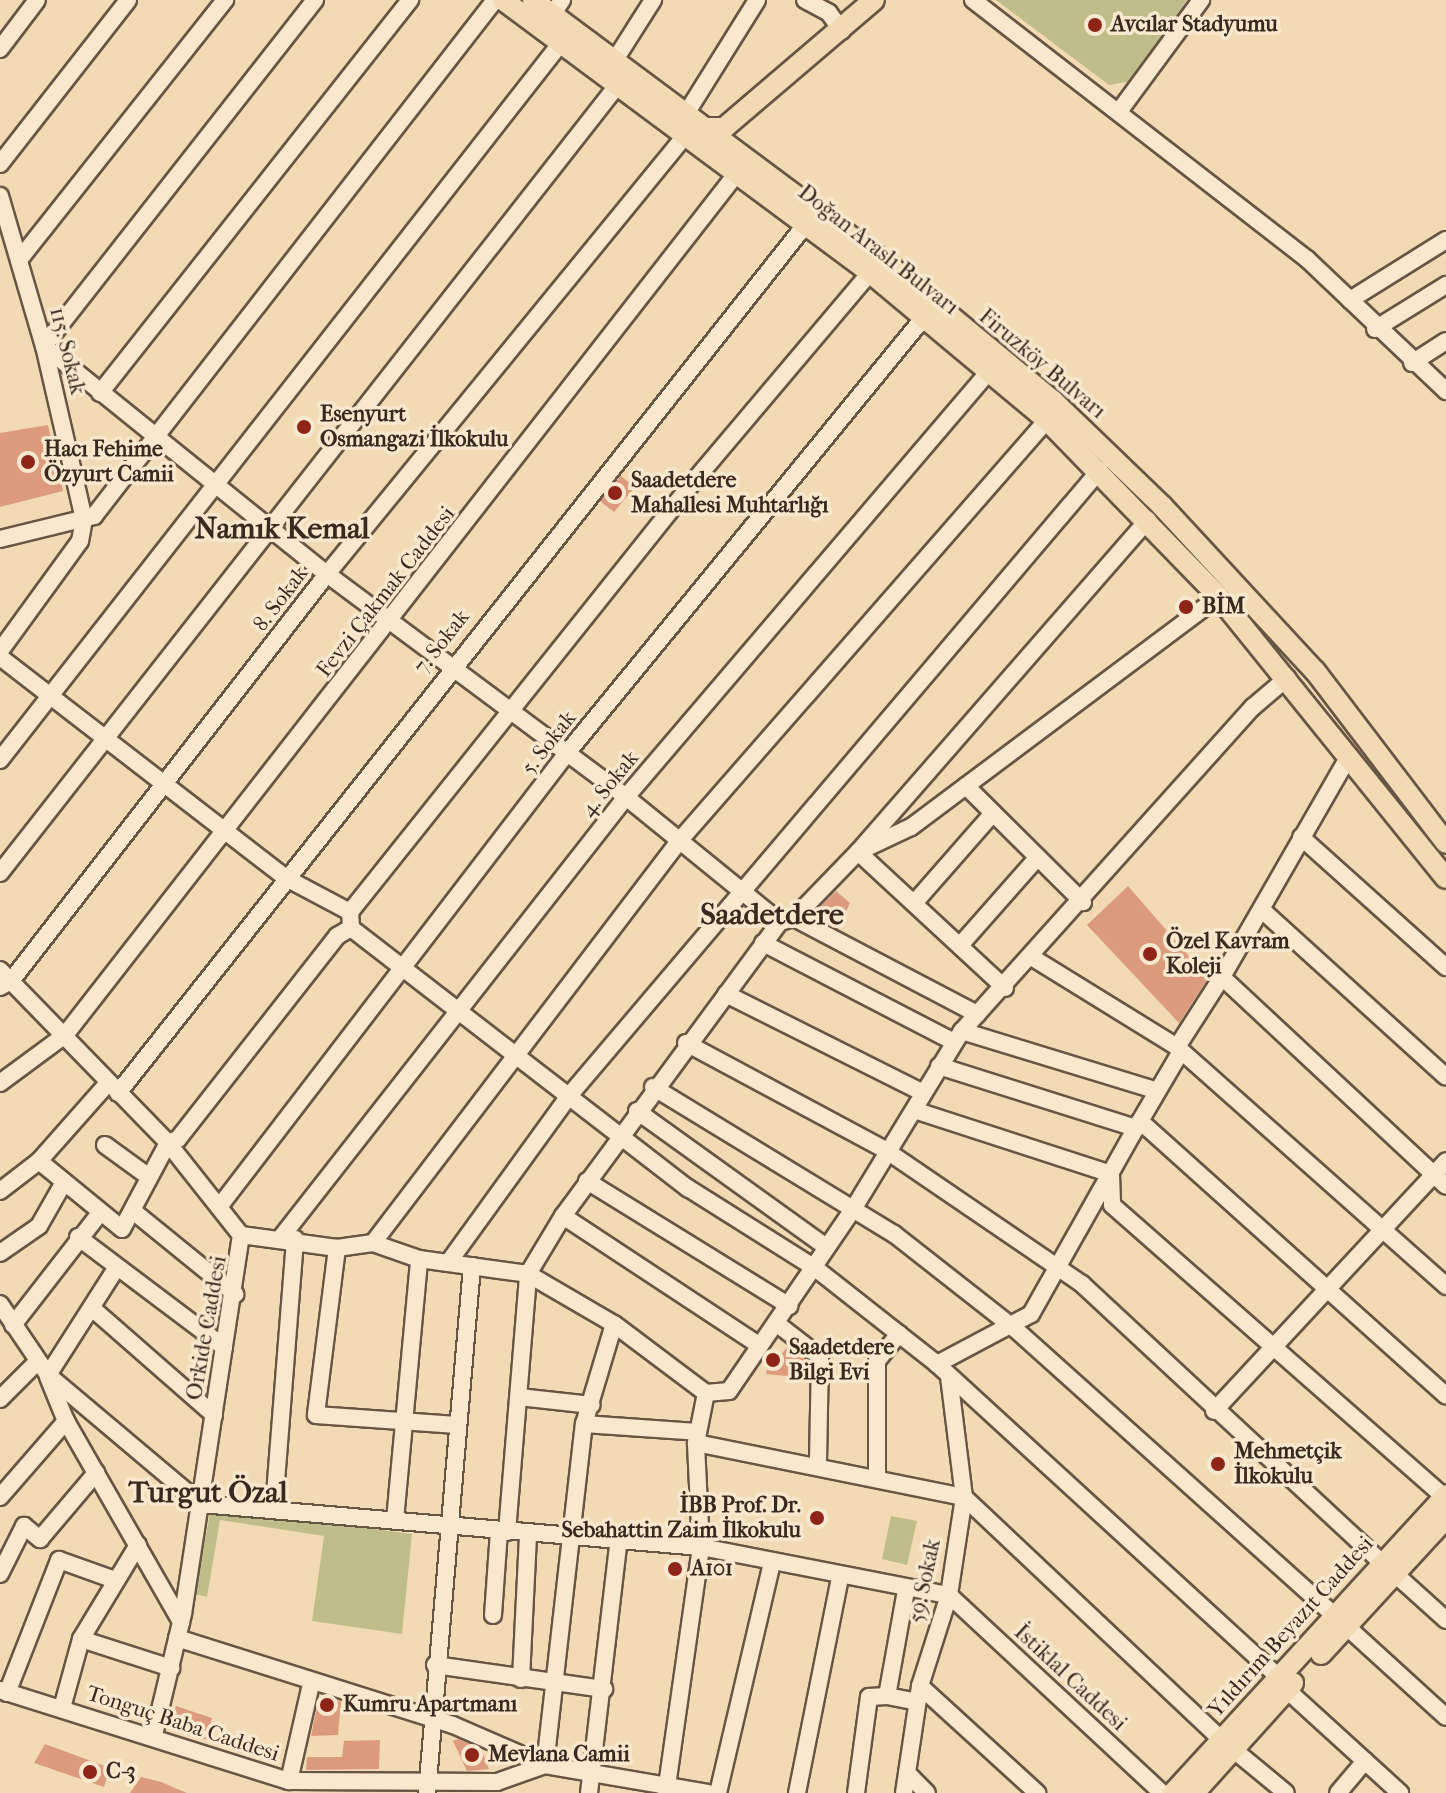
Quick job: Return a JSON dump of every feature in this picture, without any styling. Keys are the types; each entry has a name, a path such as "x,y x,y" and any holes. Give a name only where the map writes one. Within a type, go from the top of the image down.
{"main road":[{"name":"Doğan Araslı Bulvarı","path":"503,0 616,87 689,127 747,171 806,224 991,369 1100,470 1148,520 1219,597 1280,685 1302,697 1349,756"},
{"path":"547,5 689,127 724,128 842,31 874,0"},
{"path":"747,171 739,130 758,98"},
{"name":"Firuzköy Bulvarı","path":"747,171 891,267 1053,401 1293,647 1446,843"},
{"path":"1201,578 1230,593 1281,655 1293,657 1293,647"},
{"path":"1280,685 1307,678 1362,733"},
{"path":"1349,756 1446,878"},
{"name":"Yıldırım Beyazıt Caddesi","path":"1173,1793 1228,1744 1341,1622 1445,1496"},
{"name":"Yıldırım Beyazıt Caddesi","path":"1388,1568 1446,1518"},
{"name":"Yıldırım Beyazıt Caddesi","path":"1194,1793 1228,1744"}],"street":[{"path":"0,49 37,0"},
{"path":"0,164 128,0"},
{"path":"19,260 225,0"},
{"path":"315,0 44,346 156,440 327,574 626,797 742,891 787,920 977,1014"},
{"path":"100,393 410,0"},
{"path":"0,539 94,516 495,0"},
{"path":"613,63 653,0"},
{"name":"8. Sokak","path":"4,979 167,786 327,574 689,127 757,0"},
{"path":"805,0 833,6 842,31"},
{"path":"973,0 1120,110 1350,300 1375,329 1446,391"},
{"path":"1120,110 1201,0"},
{"path":"0,760 217,487 560,44"},
{"path":"0,873 616,87"},
{"name":"Fevzi Çakmak Caddesi","path":"0,1083 65,1035 747,171"},
{"name":"115. Sokak","path":"0,196 44,346 84,519"},
{"name":"7. Sokak","path":"0,1191 39,1161 113,1088 286,878 450,666 806,224"},
{"path":"1350,300 1446,240"},
{"path":"39,1161 63,1184 122,1229 168,1143 178,1139 509,710 870,273"},
{"path":"1375,329 1446,285"},
{"name":"5. Sokak","path":"219,1207 567,753 925,316"},
{"path":"1412,363 1446,341"},
{"name":"4. Sokak","path":"287,1239 626,797 991,369"},
{"path":"373,1243 518,1058 680,840 1047,420"},
{"path":"448,1263 568,1097 1100,470"},
{"path":"0,651 80,541 84,519"},
{"path":"493,1615 519,1397 528,1274 618,1135 763,943 858,852 1148,520"},
{"path":"858,852 911,827 1219,597"},
{"path":"0,657 286,878 350,920 403,969 618,1135 815,1268 937,1364 1400,1793"},
{"path":"241,1235 337,1248 373,1243 419,1259 528,1274 614,1324 706,1393 729,1391 855,1206 958,1036 1033,958 1253,707 1280,685"},
{"path":"937,1364 971,1341 1014,1328 1031,1314 1155,1090 1349,756"},
{"path":"966,786 1083,902"},
{"path":"916,901 993,813"},
{"path":"1301,837 1446,967"},
{"path":"858,852 963,942 1005,988"},
{"path":"963,942 1038,857"},
{"path":"1262,910 1446,1077"},
{"path":"763,943 958,1036 1155,1090"},
{"path":"1033,958 1178,1050 1226,1086 1384,1233 1446,1286"},
{"path":"1222,977 1439,1181"},
{"name":"Orkide Caddesi","path":"4,979 65,1035 168,1143 241,1235 235,1294 201,1504 179,1630 154,1735"},
{"path":"726,994 922,1092"},
{"path":"686,1043 887,1151 1058,1268 1446,1620"},
{"path":"939,1066 1138,1124 1446,1396"},
{"path":"653,1087 855,1206 1014,1328 1446,1717"},
{"path":"914,1110 1111,1174"},
{"path":"637,1111 826,1247"},
{"path":"105,1145 149,1177"},
{"path":"1214,1411 1274,1345 1439,1181 1446,1161"},
{"path":"1111,1174 1112,1205 1445,1496"},
{"path":"587,1181 789,1306"},
{"path":"0,1253 39,1226 63,1184"},
{"path":"133,1211 235,1294"},
{"path":"13,1325 78,1237 100,1213"},
{"path":"563,1216 760,1346"},
{"path":"78,1237 224,1347"},
{"path":"274,1507 287,1239"},
{"path":"337,1248 316,1415 457,1425"},
{"path":"395,1520 419,1259"},
{"path":"428,1787 435,1665 472,1266"},
{"path":"0,1399 42,1369 93,1309 117,1267"},
{"path":"0,1306 42,1369 66,1421 138,1545 179,1630 311,1684 431,1719 545,1765 592,1771 667,1790 708,1793"},
{"path":"93,1309 214,1415"},
{"path":"776,1323 820,1357 818,1465"},
{"path":"545,1765 567,1537 584,1424 614,1324"},
{"path":"877,1476 877,1361 899,1334"},
{"path":"42,1369 201,1504 274,1507 447,1528 701,1547 906,1590 949,1595"},
{"name":"59. Sokak","path":"904,1793 919,1694 949,1595 964,1497 949,1377"},
{"path":"667,1790 701,1547 696,1438 706,1393"},
{"path":"519,1397 592,1405"},
{"path":"0,1497 66,1421"},
{"path":"584,1424 696,1438 964,1497 1228,1744 1286,1793"},
{"path":"0,1574 24,1526 40,1539 96,1473"},
{"path":"521,1679 528,1534"},
{"path":"589,1793 604,1689 619,1539"},
{"path":"62,1708 81,1639 138,1545"},
{"path":"4,1691 59,1560 115,1580"},
{"path":"718,1793 772,1563"},
{"path":"797,1793 840,1577"},
{"path":"887,1696 906,1590"},
{"name":"İstiklal Caddesi","path":"949,1595 1162,1793"},
{"path":"81,1639 171,1668"},
{"path":"435,1665 604,1689"},
{"path":"283,1784 311,1684"},
{"name":"Tonguç Baba Caddesi","path":"4,1691 154,1735 283,1784 428,1787 497,1782 545,1765"},
{"path":"856,1793 869,1697 919,1694 1037,1793"},
{"path":"1338,1793 1365,1761"},
{"path":"907,1773 927,1793"}],"shaded area":[{"path":"996,0 1187,0 1131,81 1109,85"},
{"path":"211,1508 412,1534 402,1634 312,1621 324,1536 220,1520 207,1597 195,1594"},
{"path":"891,1516 917,1521 907,1565 882,1559"}],"building":[{"name":"Hacı Fehime Özyurt Camii","path":"48,425 63,491 0,507 0,433"},
{"name":"Saadetdere Mahallesi Muhtarlığı","path":"621,476 635,487 614,512 600,501"},
{"name":"Özel Kavram Koleji","path":"1128,886 1208,978 1179,1023 1087,925"},
{"path":"836,891 850,903 838,929 812,915"},
{"name":"Saadetdere Bilgi Evi","path":"788,1346 809,1362 808,1378 766,1374 771,1353 778,1358"},
{"path":"319,1697 341,1701 338,1735 311,1736"},
{"path":"176,1706 212,1718 207,1740 169,1728"},
{"name":"Mevlana Camii","path":"458,1739 481,1749 489,1769 467,1771 453,1741"},
{"path":"380,1740 379,1769 306,1770 307,1757 342,1757 344,1741"},
{"path":"45,1744 110,1768 104,1787 34,1763"},
{"path":"141,1777 161,1782 187,1793 130,1793"}],"place":[{"name":"Avcılar Stadyumu","path":"1095,25"},
{"name":"Esenyurt Osmangazi İlkokulu","path":"304,427"},
{"name":"Hacı Fehime Özyurt Camii","path":"28,462"},
{"name":"Saadetdere Mahallesi Muhtarlığı","path":"615,493"},
{"name":"BİM","path":"1186,607"},
{"name":"Özel Kavram Koleji","path":"1150,954"},
{"name":"Saadetdere Bilgi Evi","path":"773,1360"},
{"name":"Mehmetçik İlkokulu","path":"1218,1464"},
{"name":"İBB Prof. Dr. Sebahattin Zaim İlkokulu","path":"817,1518"},
{"name":"A101","path":"675,1569"},
{"name":"Kumru Apartmanı","path":"327,1705"},
{"name":"Mevlana Camii","path":"472,1755"},
{"name":"C-3","path":"90,1772"}],"district":[{"name":"Namık Kemal","path":"282,529"},
{"name":"Saadetdere","path":"772,915"},
{"name":"Turgut Özal","path":"208,1493"}]}
